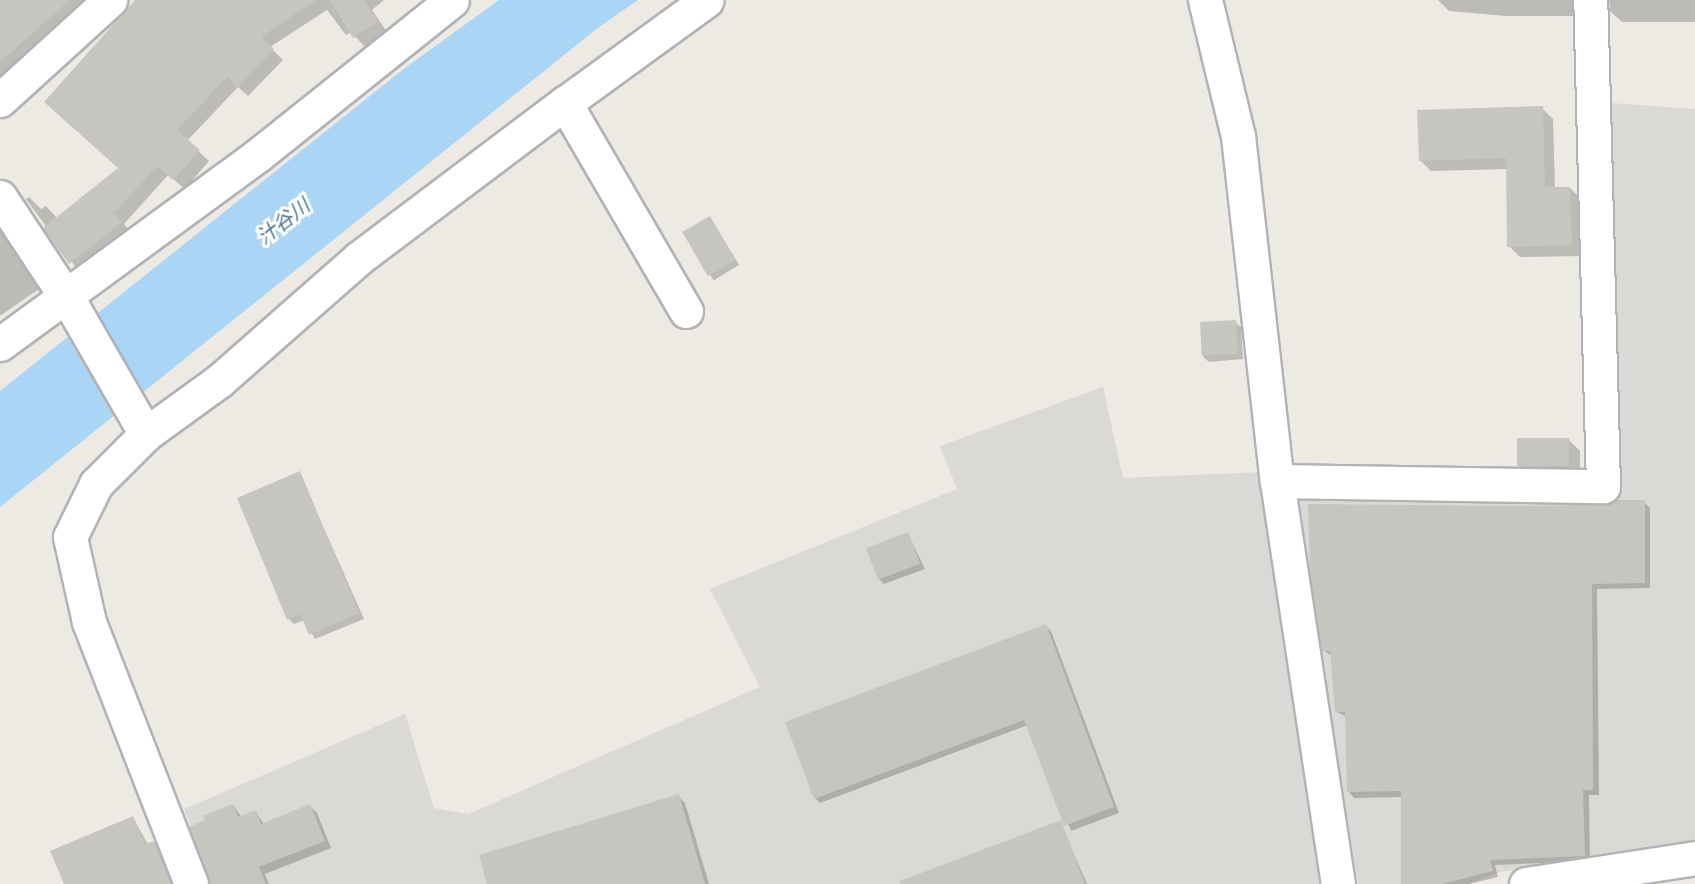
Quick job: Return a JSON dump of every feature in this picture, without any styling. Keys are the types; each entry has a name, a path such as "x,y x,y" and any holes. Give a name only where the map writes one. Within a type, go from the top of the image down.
{"street":[{"path":"0,100 110,0"},
{"path":"0,344 67,301 258,155 452,0"},
{"path":"191,884 89,622 70,537 96,484 140,423 219,381 359,258 565,103 707,0"},
{"path":"1205,0 1238,136 1277,482 1338,884"},
{"path":"1277,482 1603,486 1590,0"},
{"path":"565,103 686,311"},
{"path":"0,197 67,301 140,423"},
{"path":"1526,884 1695,858"}],"shaded area":[{"path":"1611,103 1695,109 1695,844 1500,872 1469,884 1358,884 1296,503 1308,495 1592,499 1601,506 1612,474"},
{"path":"1103,387 1123,478 1262,472 1327,884 213,884 184,809 405,714 434,808 468,814 760,687 710,589 957,489 940,446"}],"water":[{"name":"汁谷川","path":"499,0 638,0 599,27 0,507 0,391 405,68"}],"building":[{"path":"0,0 70,0 0,62"},
{"path":"135,0 316,0 261,37 274,49 237,87 227,77 177,130 200,150 173,180 157,166 114,213 122,222 69,264 43,228 118,168 44,102"},
{"path":"330,0 364,0 378,22 353,38"},
{"path":"1543,106 1545,187 1570,187 1572,245 1507,247 1506,158 1419,161 1417,110"},
{"path":"710,216 736,260 708,276 682,232"},
{"path":"1236,320 1238,354 1202,356 1200,322"},
{"path":"1517,438 1569,438 1569,466 1517,466"},
{"path":"300,471 359,613 309,635 300,614 287,620 237,498"},
{"path":"1615,500 1645,500 1645,583 1592,584 1593,790 1583,790 1585,856 1490,860 1493,871 1442,884 1401,884 1401,791 1347,792 1345,712 1335,712 1330,651 1322,651 1310,573 1308,504 1603,505"},
{"path":"908,532 920,564 878,580 866,548"},
{"path":"1046,624 1114,807 1064,826 1024,720 814,799 785,722"},
{"path":"679,794 705,884 487,884 479,855"},
{"path":"233,804 238,817 256,810 261,824 310,804 325,841 259,867 266,884 209,884 189,827 205,820 203,816"},
{"path":"133,816 145,844 154,841 171,884 64,884 50,851"},
{"path":"1061,820 1085,884 900,884 900,881"}]}
